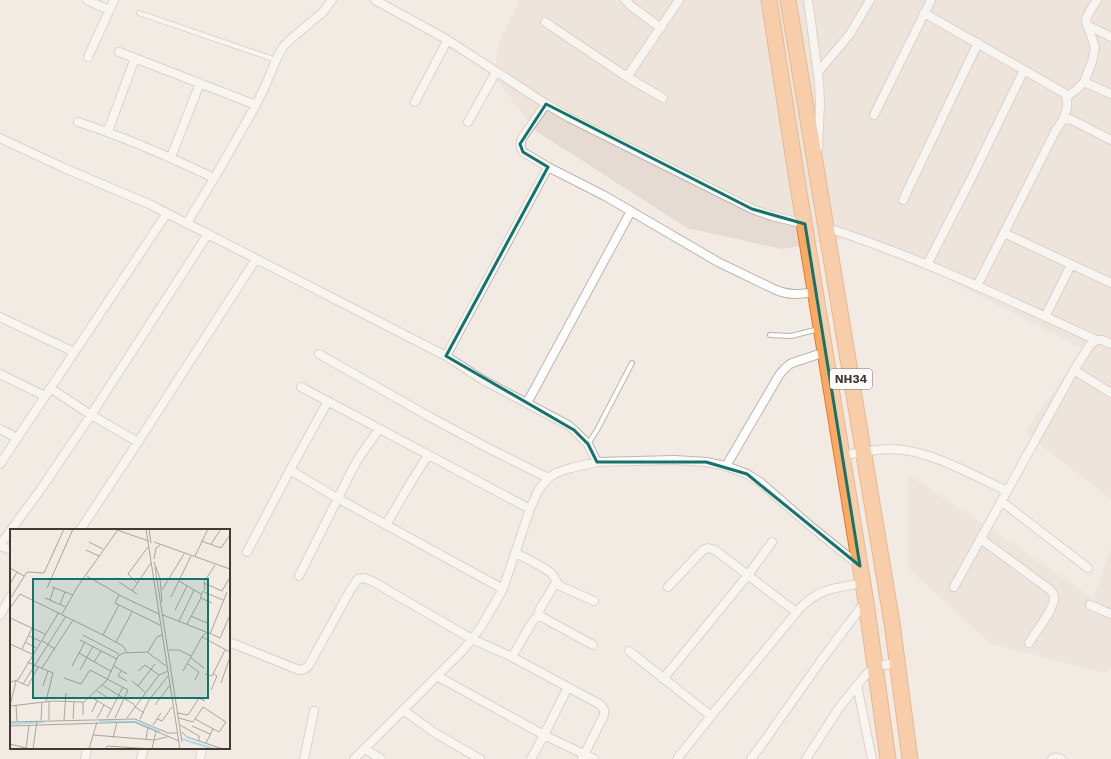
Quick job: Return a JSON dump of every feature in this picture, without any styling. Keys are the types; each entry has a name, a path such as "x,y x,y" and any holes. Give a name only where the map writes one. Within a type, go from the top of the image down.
{"highway":[{"name":"NH34","path":"770,0 866,602 888,759"},
{"name":"NH34","path":"788,0 892,624 910,759"}],"street":[{"path":"87,0 109,10"},
{"path":"88,57 114,0"},
{"path":"187,223 256,105 283,47 323,12 332,0"},
{"path":"375,0 447,40 546,104 581,123 752,209 772,216 805,224"},
{"path":"625,0 661,28"},
{"path":"627,77 680,0"},
{"path":"808,0 818,72 820,102 817,179"},
{"path":"818,72 850,34 870,0"},
{"path":"874,115 930,0"},
{"path":"1067,97 1078,89 1084,82 1092,62 1095,48 1087,25 1087,18 1097,0"},
{"path":"924,13 1064,93 1067,97 1067,108 1063,120 1056,130 977,286"},
{"path":"545,22 627,77 663,98"},
{"path":"1087,25 1111,37"},
{"path":"415,102 447,40"},
{"path":"903,200 978,43"},
{"path":"119,52 256,105"},
{"path":"108,131 135,58"},
{"path":"927,265 1024,70"},
{"path":"468,122 496,72"},
{"path":"1084,82 1111,94"},
{"path":"171,157 200,83"},
{"path":"546,104 522,138 520,144 523,152 548,167 631,210 718,262 776,290 786,294 816,292"},
{"path":"1063,120 1070,119 1111,140"},
{"path":"78,122 108,131 171,157 214,178"},
{"path":"0,138 64,168 151,205 446,356 483,380 568,425 588,444 597,462"},
{"path":"446,356 548,167"},
{"path":"527,402 631,210"},
{"path":"0,464 167,213"},
{"path":"825,227 848,234 927,265 1096,340 1102,340 1111,344"},
{"path":"1004,233 1111,283"},
{"path":"12,529 41,489 91,415 208,234"},
{"path":"81,529 256,259"},
{"path":"1045,317 1071,264"},
{"path":"0,317 74,352"},
{"path":"954,587 1074,370 1090,345 1096,340"},
{"path":"726,466 778,377 787,365 825,352"},
{"path":"319,354 436,421 548,478"},
{"path":"1074,370 1111,393"},
{"path":"0,374 45,396"},
{"path":"301,387 530,509"},
{"path":"50,388 91,415 138,442"},
{"path":"247,552 328,402"},
{"path":"0,429 17,438"},
{"path":"299,576 337,498 360,456 379,429"},
{"path":"842,456 863,451 895,449 912,451 925,454 966,471 1007,491"},
{"path":"386,525 428,456"},
{"path":"354,759 464,649 485,621 503,588 530,509 538,491 548,478 556,473 597,462 674,460 706,462 726,466 747,474 760,482 808,524 860,566"},
{"path":"290,470 337,498 503,588"},
{"path":"1001,501 1088,568"},
{"path":"10,531 0,545 10,550"},
{"path":"980,539 1049,588 1053,593 1055,598 1052,607 1028,643"},
{"path":"663,679 748,575 772,542"},
{"path":"668,587 703,550 708,548 715,550 796,612"},
{"path":"516,553 548,570 560,586 594,601"},
{"path":"230,642 299,670 305,669 309,665 351,589 358,579 364,578 372,581 472,639 512,657 601,706 604,710 604,715 583,756"},
{"path":"512,657 531,624 539,614 540,609 556,582"},
{"path":"677,759 796,612 816,595 827,590 863,583"},
{"path":"0,615 10,598"},
{"path":"751,759 820,662 866,602"},
{"path":"1090,605 1111,614"},
{"path":"539,614 543,618 593,646"},
{"path":"629,651 711,716"},
{"path":"806,759 839,708 857,685 875,666 897,663"},
{"path":"437,676 583,756 594,759"},
{"path":"857,685 872,759"},
{"path":"531,759 568,687"},
{"path":"403,710 435,734 480,759"},
{"path":"304,759 314,711"},
{"path":"85,759 88,749"},
{"path":"141,759 144,749"},
{"path":"200,759 202,749"},
{"path":"364,749 381,759"},
{"path":"1052,759 1061,759"}],"lane":[{"path":"139,13 276,60"},
{"path":"770,335 791,336 822,328"},
{"path":"588,444 597,430 632,363"}],"highlighted area":[{"path":"546,104 752,209 805,224 860,566 747,474 706,462 597,462 588,444 574,430 446,356 548,167 523,152 520,144"}],"shaded area":[{"path":"520,0 1111,0 1111,499 1024,432 1085,350 863,236 782,249 687,228 536,131 494,76 499,42"},
{"path":"909,475 1093,598 1111,549 1111,668 1105,673 991,644 907,567"}]}
